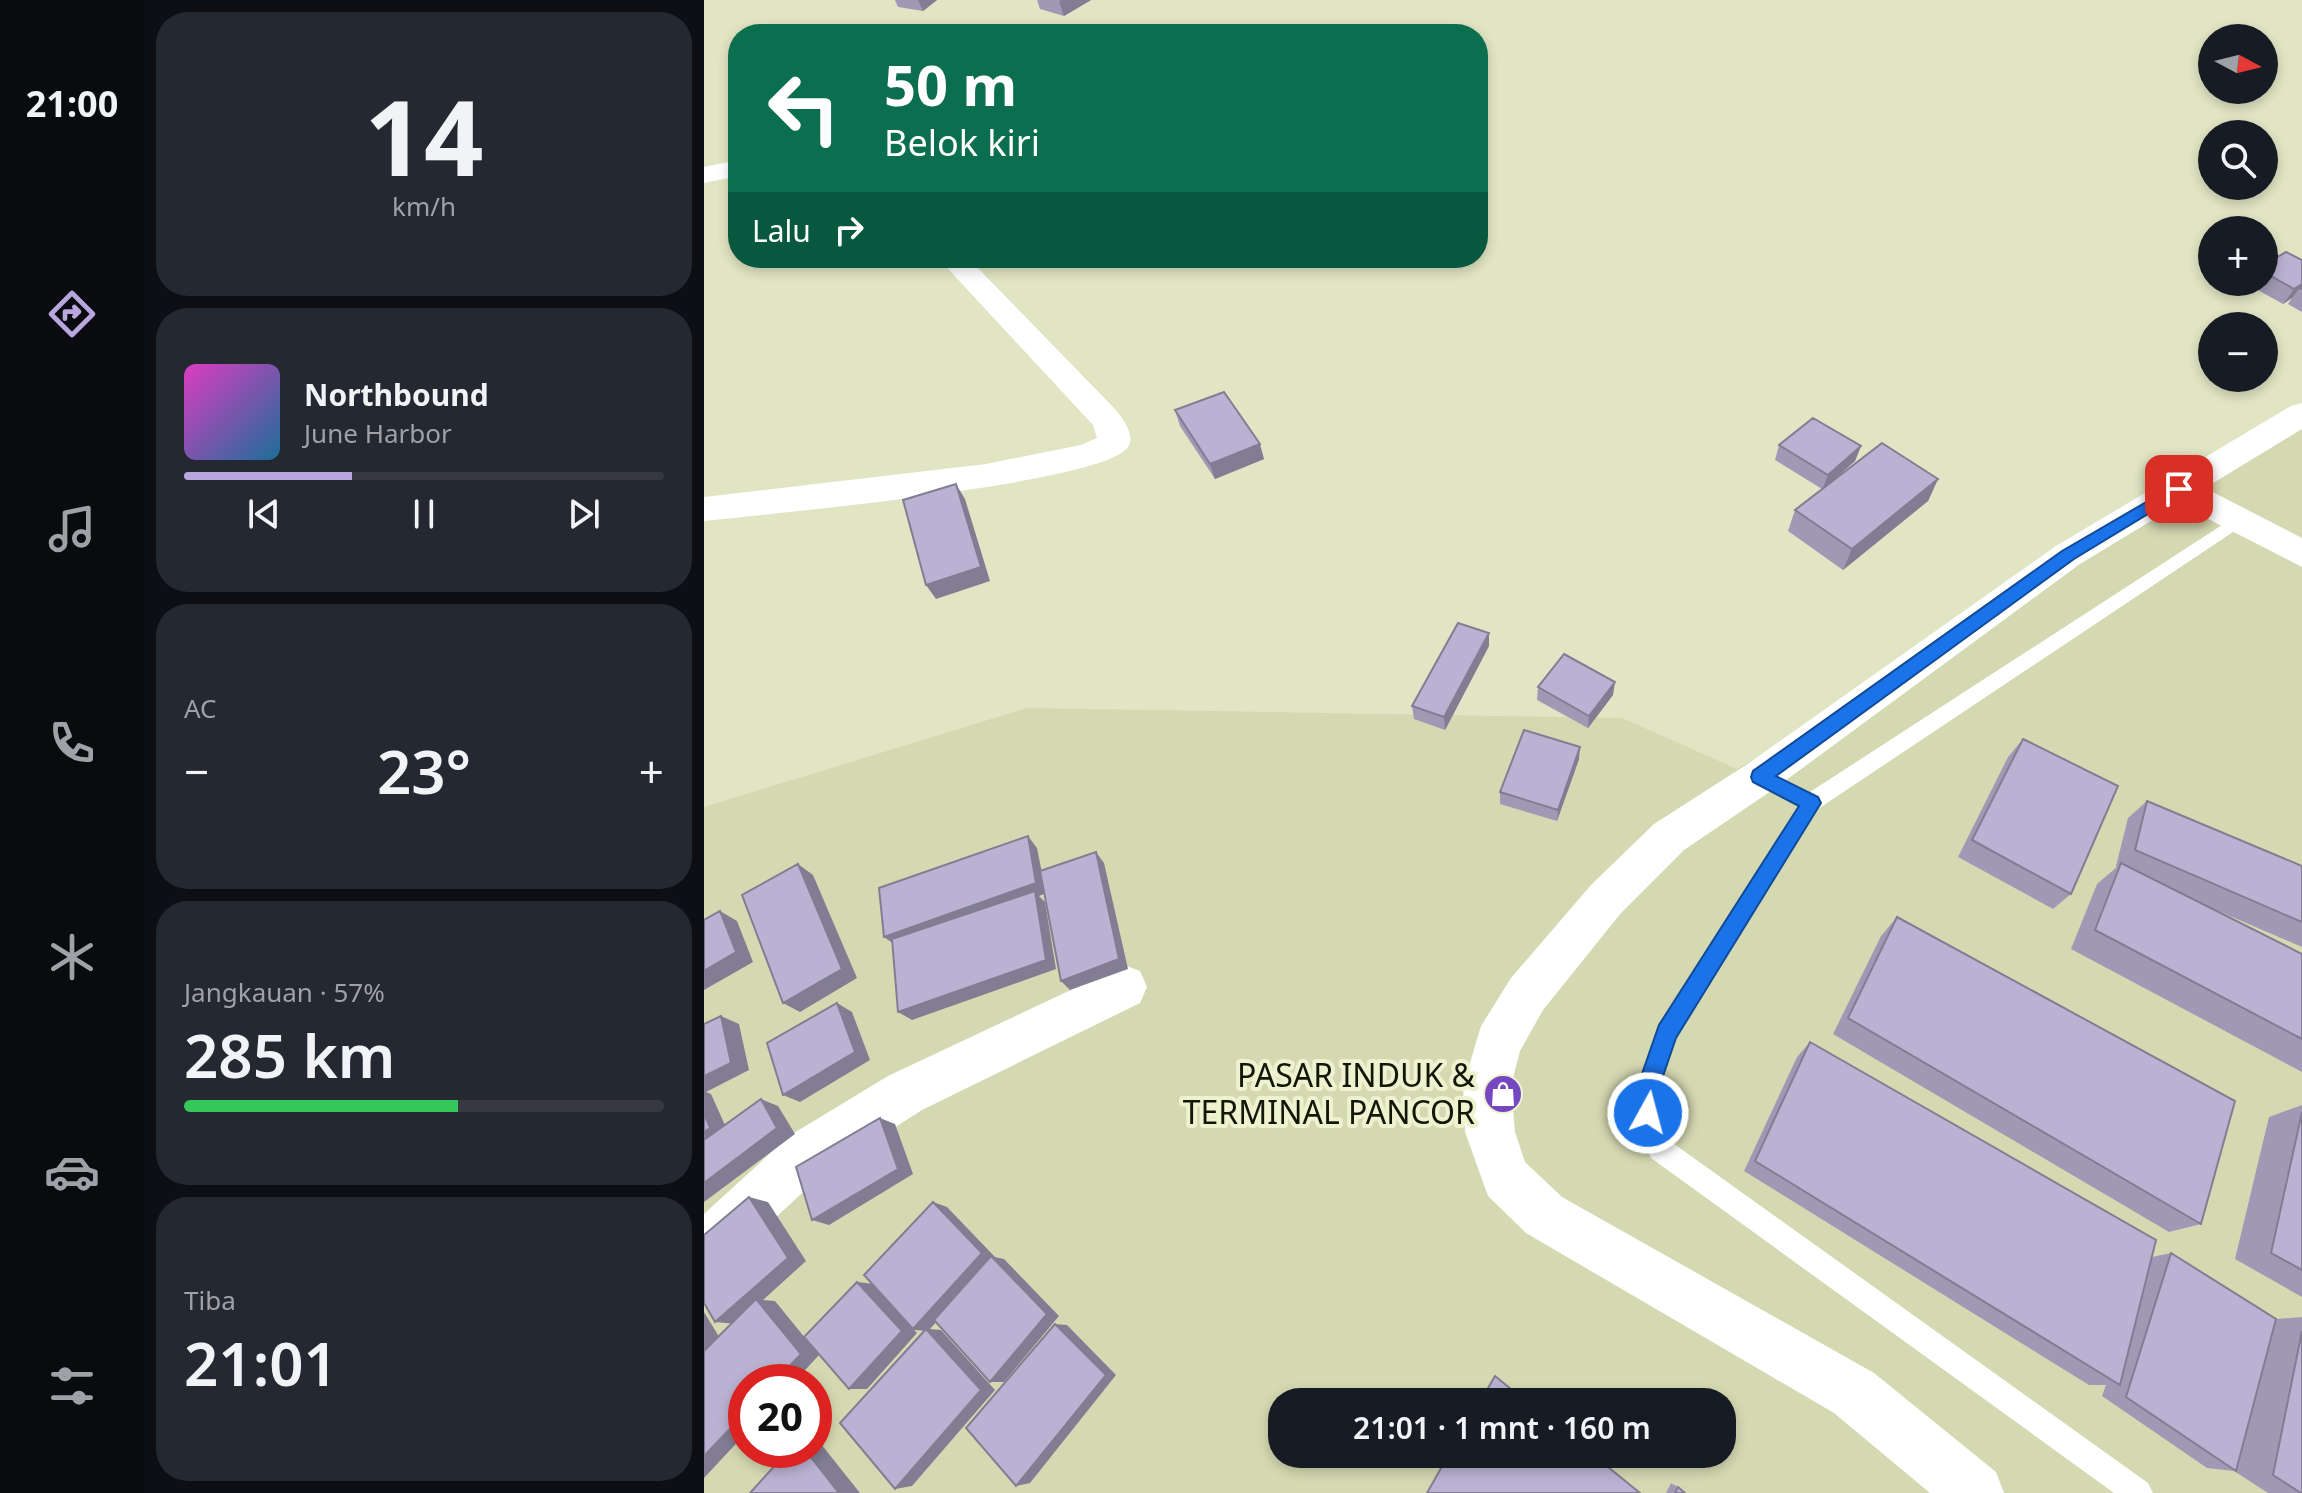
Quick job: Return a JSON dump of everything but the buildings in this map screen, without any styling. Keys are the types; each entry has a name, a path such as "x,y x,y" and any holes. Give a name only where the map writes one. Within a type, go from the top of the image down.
{"street":[{"path":"704,175 728,170"},
{"path":"704,509 1012,472 1089,455 1114,443 1115,436 1104,417 962,268"},
{"path":"1975,1493 1854,1393 1544,1215 1506,1178 1490,1132 1487,1086 1498,1043 1527,994 1606,899 1669,837 1760,777 2068,555 2302,414"},
{"path":"2179,489 2302,554"},
{"path":"704,1249 807,1154 878,1109 1124,987"}],"lane":[{"path":"2138,1493 1660,1149 1653,1135 1647,1091 1667,1032 1811,803 2239,520"},
{"path":"1760,777 1811,803"}],"shaded area":[{"name":"PASAR INDUK & TERMINAL PANCOR","path":"2302,426 2302,1493 704,1493 704,807 1027,708 1622,718 1737,769"}],"place":[{"name":"PASAR INDUK & TERMINAL PANCOR","path":"1503,1094"}],"route":[{"path":"1648,1113 1647,1091 1667,1032 1811,803 1760,777 2068,555 2179,489"}]}
